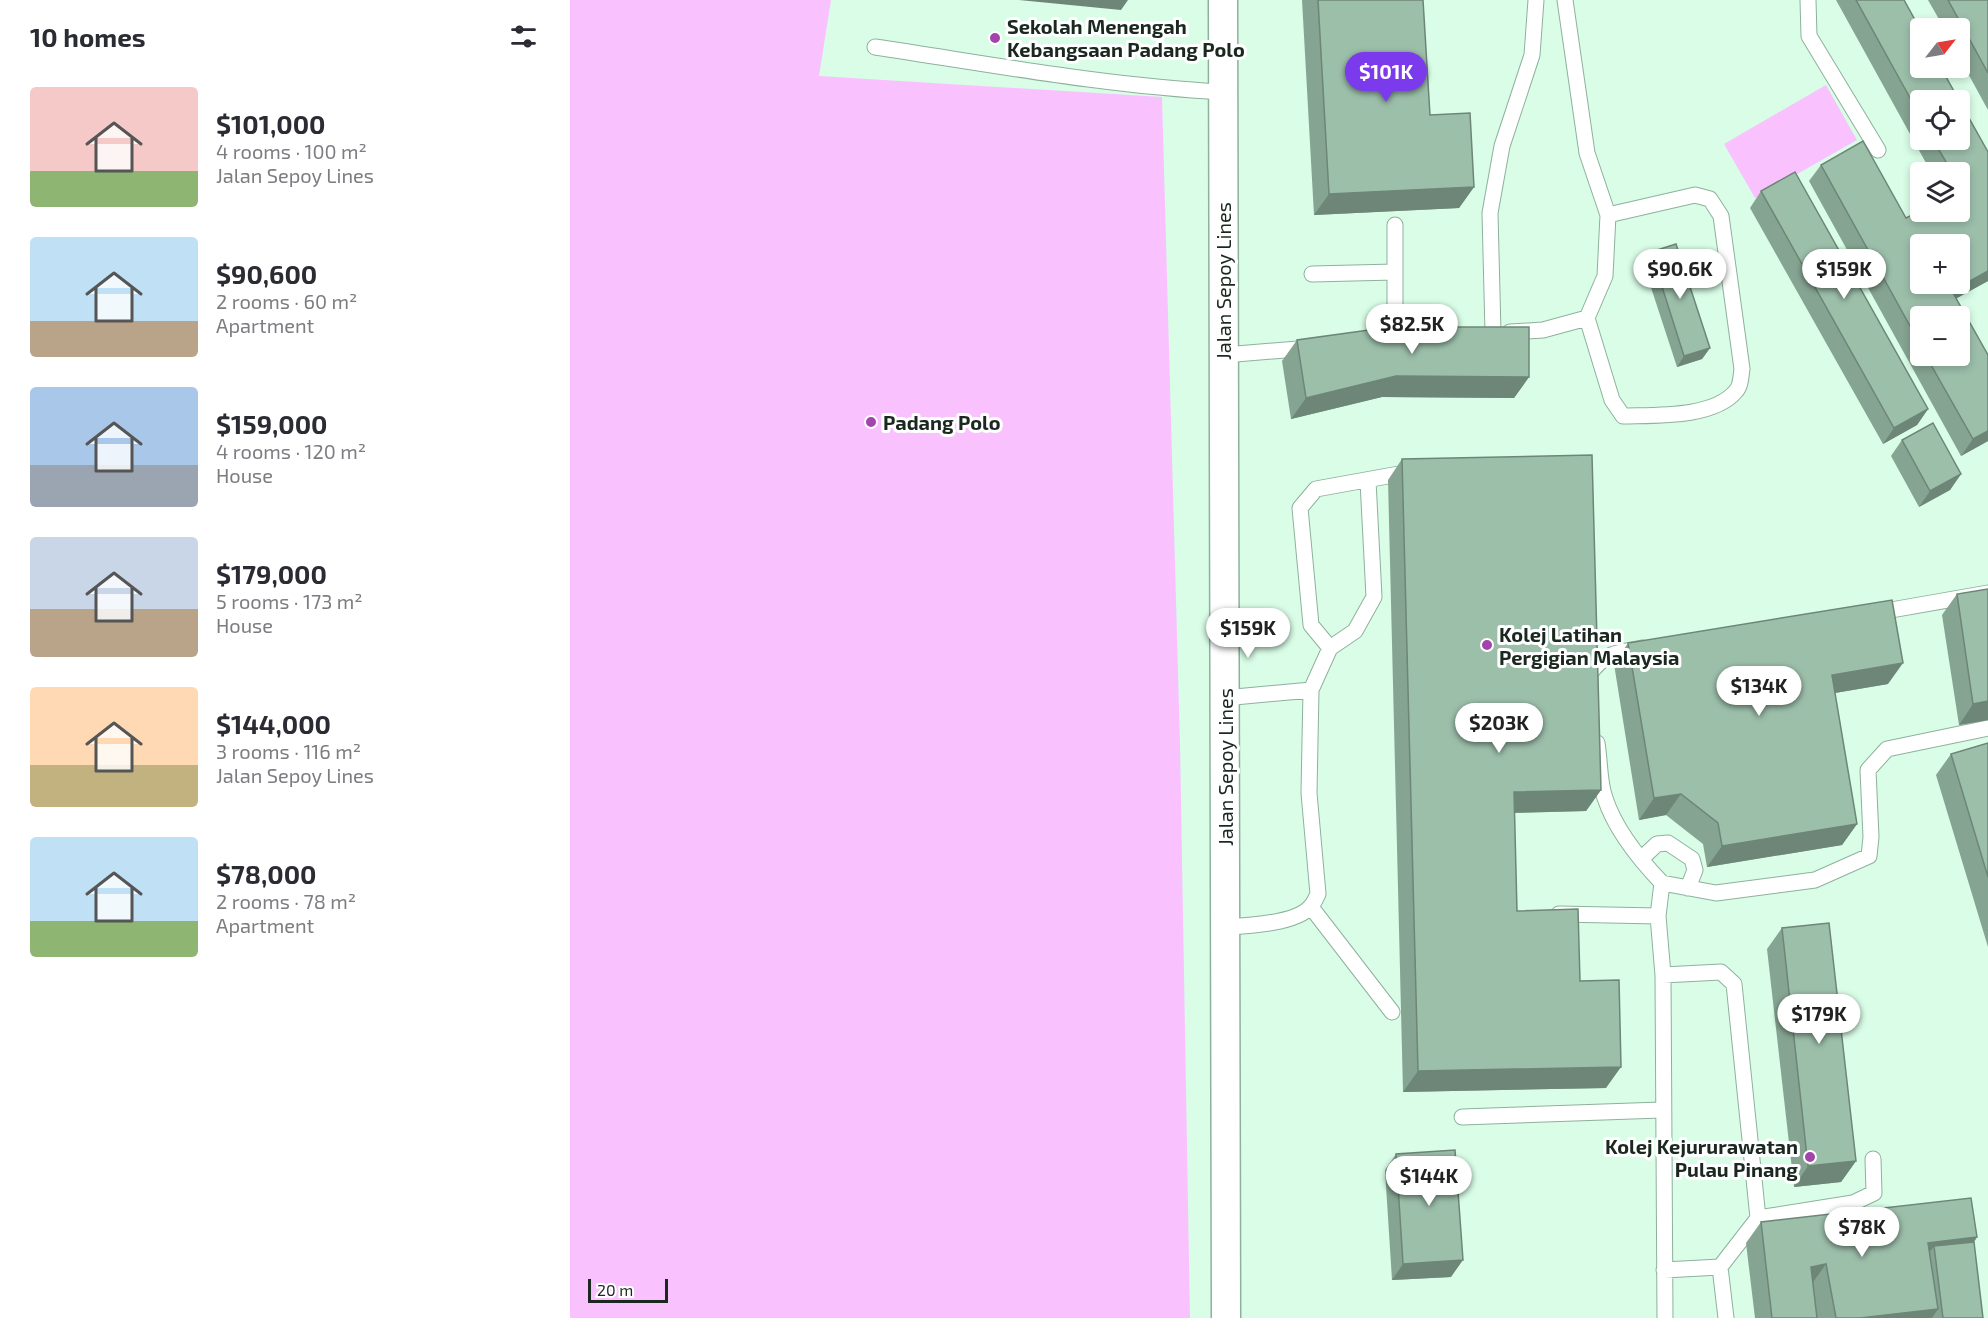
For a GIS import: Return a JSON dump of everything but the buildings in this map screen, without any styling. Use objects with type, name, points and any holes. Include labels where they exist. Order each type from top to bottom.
[{"type":"street","name":"Jalan Sepoy Lines","points":[[1223,0],[1226,1318]]},
{"type":"lane","points":[[1536,0],[1532,55],[1502,146],[1490,213],[1487,333],[1543,330],[1587,318]]},
{"type":"lane","points":[[1565,0],[1587,153],[1608,215],[1605,276],[1587,318],[1609,394],[1623,416],[1683,414],[1721,404],[1738,390],[1742,369],[1728,250],[1721,216],[1710,199],[1695,195],[1608,215]]},
{"type":"lane","points":[[1808,0],[1809,36],[1878,150]]},
{"type":"lane","points":[[874,47],[1091,80],[1223,92]]},
{"type":"lane","points":[[1375,341],[1400,339],[1395,272],[1395,225]]},
{"type":"lane","points":[[1312,274],[1395,272]]},
{"type":"lane","points":[[1224,355],[1320,347]]},
{"type":"lane","points":[[1330,648],[1311,625],[1300,508],[1316,489],[1426,469]]},
{"type":"lane","points":[[1225,927],[1260,925],[1300,914],[1311,907],[1318,894],[1310,794],[1311,690],[1330,648],[1355,631],[1374,597],[1368,481]]},
{"type":"lane","points":[[1858,616],[1988,593]]},
{"type":"lane","points":[[1592,698],[1589,675],[1600,660],[1619,651],[1654,646]]},
{"type":"lane","points":[[1224,698],[1311,690]]},
{"type":"lane","points":[[1596,731],[1604,798],[1641,859],[1662,883],[1716,893],[1815,880],[1869,856],[1871,837],[1868,770],[1887,748],[1988,728]]},
{"type":"lane","points":[[1641,859],[1657,844],[1668,843],[1692,859],[1695,870],[1688,888]]},
{"type":"lane","points":[[1662,883],[1658,916],[1663,975],[1661,1110],[1665,1318]]},
{"type":"lane","points":[[1311,907],[1392,1012]]},
{"type":"lane","points":[[1549,914],[1658,916]]},
{"type":"lane","points":[[1663,975],[1721,972],[1734,984],[1758,1218]]},
{"type":"lane","points":[[1462,1118],[1661,1110]]},
{"type":"lane","points":[[1726,1318],[1720,1267],[1758,1218],[1853,1203],[1874,1193],[1873,1159]]},
{"type":"lane","points":[[1664,1270],[1720,1267]]},
{"type":"shaded area","name":"Padang Polo","points":[[570,0],[831,0],[819,76],[1162,97],[1180,744],[1190,1318],[570,1318]]},
{"type":"shaded area","points":[[1826,85],[1857,140],[1755,198],[1724,144]]},
{"type":"place","name":"Sekolah Menengah Kebangsaan Padang Polo","points":[[995,38]]},
{"type":"place","name":"Padang Polo","points":[[871,422]]},
{"type":"place","name":"Kolej Latihan Pergigian Malaysia","points":[[1487,645]]},
{"type":"place","name":"Kolej Kejururawatan Pulau Pinang","points":[[1810,1157]]}]
